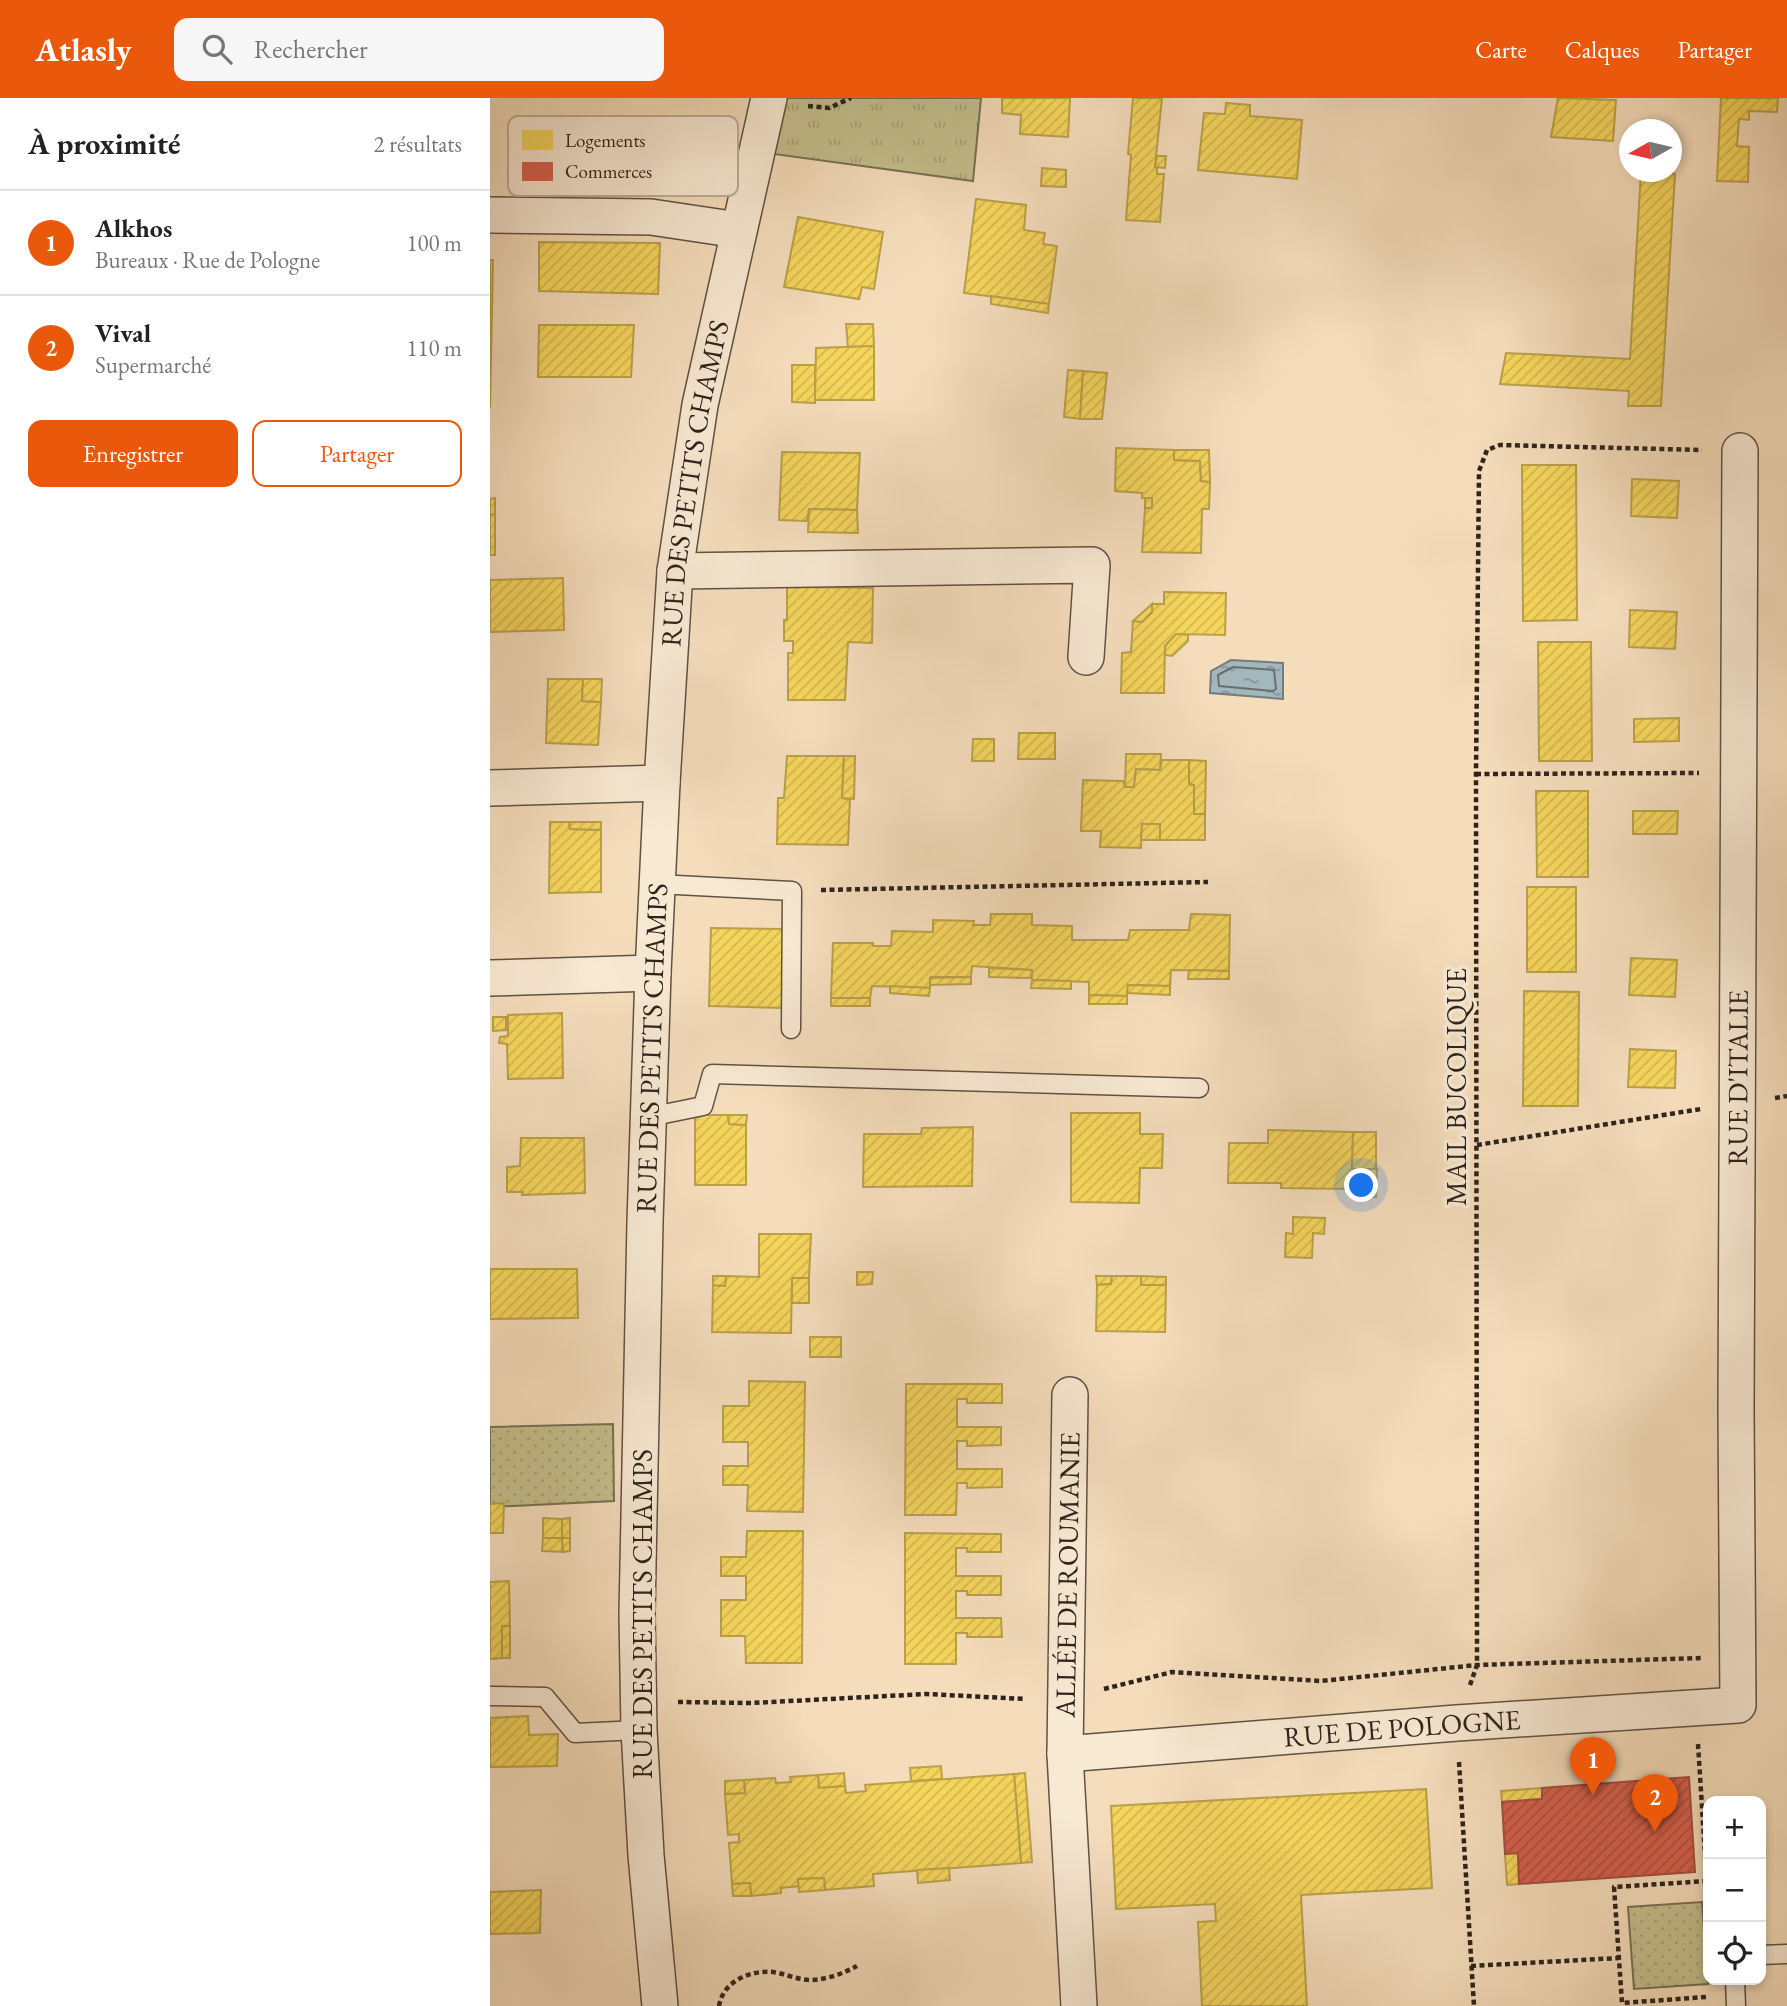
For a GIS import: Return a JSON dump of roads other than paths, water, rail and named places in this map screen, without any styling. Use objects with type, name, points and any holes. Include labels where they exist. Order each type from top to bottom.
[{"type":"street","name":"RUE DES PETITS CHAMPS","points":[[660,2006],[646,1855],[637,1614],[653,973],[662,783],[675,570],[700,405],[769,100]]},
{"type":"street","points":[[490,215],[651,217],[738,230]]},
{"type":"street","name":"RUE D'ITALIE","points":[[1738,1705],[1736,1409],[1740,450]]},
{"type":"street","points":[[675,570],[1092,565],[1086,657]]},
{"type":"street","points":[[490,788],[662,783]]},
{"type":"street","points":[[490,978],[653,973]]},
{"type":"street","name":"ALLÉE DE ROUMANIE","points":[[1070,1395],[1065,1754],[1079,2006]]},
{"type":"street","name":"RUE DE POLOGNE","points":[[1065,1754],[1457,1723],[1738,1705]]},
{"type":"lane","points":[[657,884],[792,891],[791,1029]]},
{"type":"lane","points":[[649,1117],[703,1106],[712,1074],[1199,1088]]},
{"type":"lane","points":[[490,1696],[545,1697],[575,1733],[639,1715]]},
{"type":"lane","points":[[1766,1955],[1787,1954]]},
{"type":"lane","points":[[1735,1985],[1737,2006]]},
{"type":"water","points":[[1231,660],[1283,663],[1283,699],[1210,693],[1211,671]]},
{"type":"place","name":"Alkhos","points":[[1593,1795]]},
{"type":"place","name":"Vival","points":[[1655,1832]]}]
